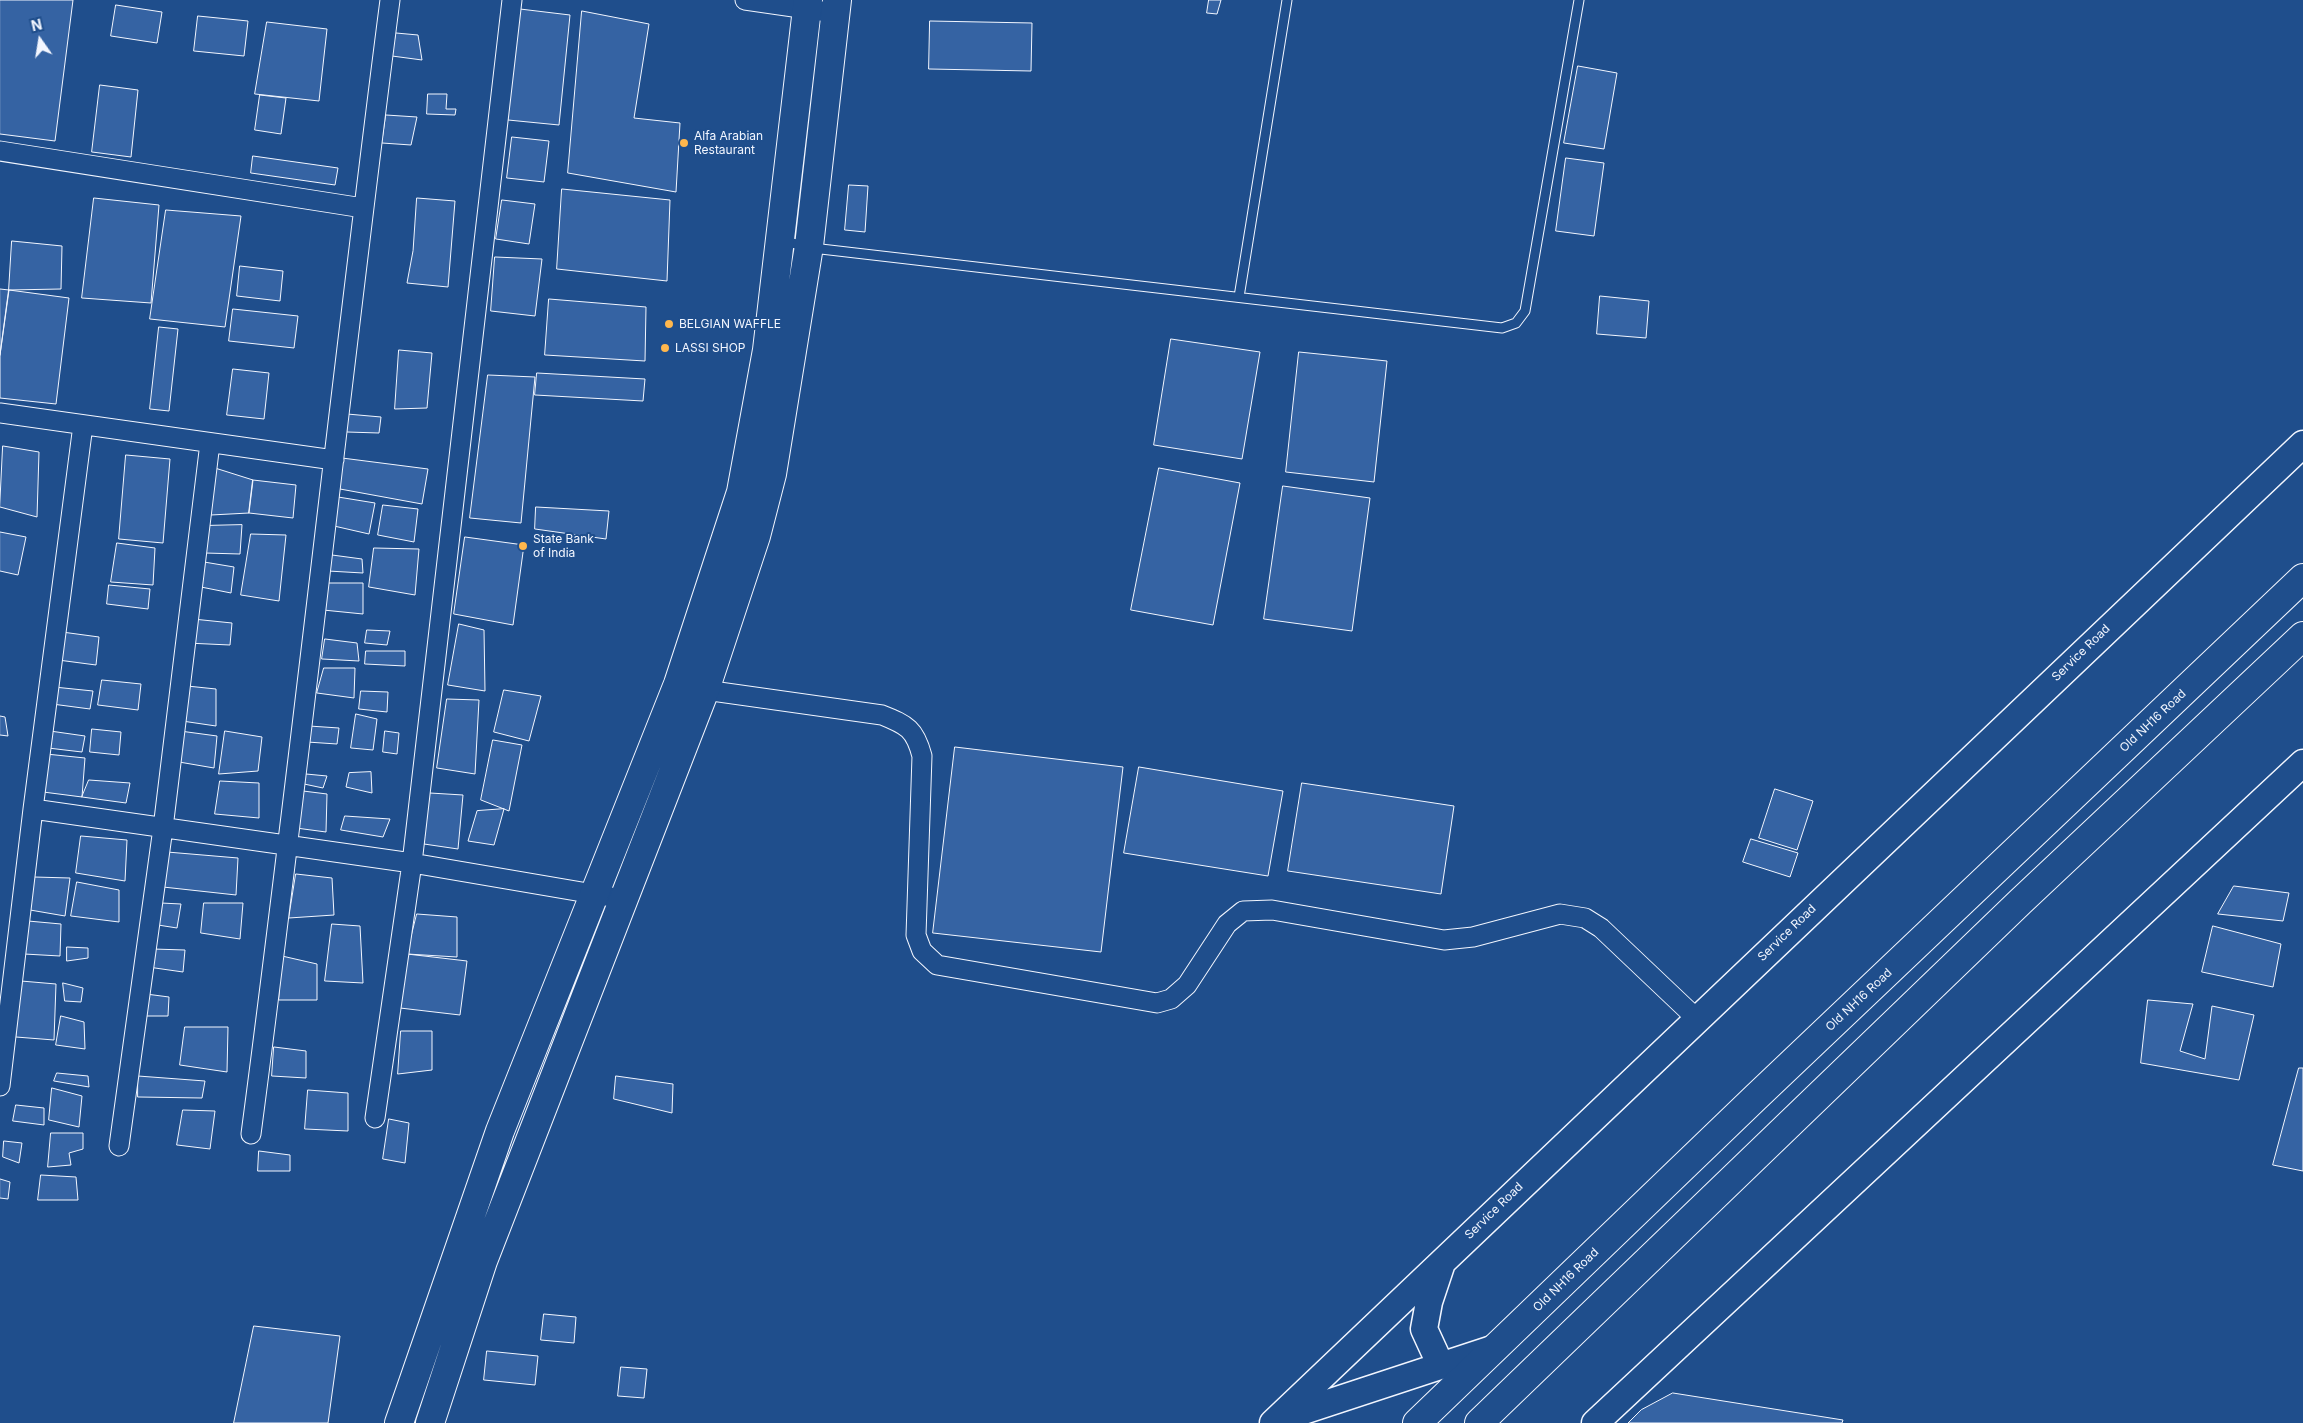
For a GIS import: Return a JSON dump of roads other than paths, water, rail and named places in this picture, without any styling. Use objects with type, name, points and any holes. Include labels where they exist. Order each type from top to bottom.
[{"type":"main road","points":[[399,1423],[500,1131],[678,684],[741,492],[767,350],[782,241],[807,5]]},
{"type":"main road","points":[[430,1423],[483,1261],[705,690],[749,561],[772,474],[809,246],[836,7]]},
{"type":"main road","name":"Old NH16 Road","points":[[1417,1423],[2303,578]]},
{"type":"main road","points":[[1479,1423],[2012,909],[2303,636]]},
{"type":"street","points":[[251,1134],[289,846],[363,208],[390,0]]},
{"type":"street","points":[[375,1118],[412,863],[512,0]]},
{"type":"street","points":[[745,0],[836,7]]},
{"type":"street","points":[[0,151],[363,208]]},
{"type":"street","points":[[0,413],[334,460]]},
{"type":"street","points":[[0,1086],[32,809],[83,425]]},
{"type":"street","points":[[119,1146],[163,828],[210,443]]},
{"type":"street","name":"Service Road","points":[[1275,1421],[1443,1259],[2303,444]]},
{"type":"street","points":[[705,690],[882,715],[905,724],[917,737],[922,756],[916,935],[922,951],[937,965],[1157,1003],[1171,1000],[1187,985],[1227,924],[1243,911],[1272,910],[1444,940],[1473,937],[1560,914],[1585,918],[1601,928],[1697,1019]]},
{"type":"street","points":[[1594,1423],[2303,763]]},
{"type":"street","points":[[32,809],[412,863],[595,896],[623,899]]},
{"type":"street","points":[[1441,1366],[1424,1329],[1429,1302],[1443,1259]]},
{"type":"street","points":[[1275,1421],[1494,1348]]},
{"type":"lane","points":[[1239,297],[1287,0]]},
{"type":"lane","points":[[782,241],[809,246],[1502,328],[1516,323],[1525,311],[1578,0]]},
{"type":"place","name":"Alfa Arabian Restaurant","points":[[684,143]]},
{"type":"place","name":"BELGIAN WAFFLE","points":[[669,324]]},
{"type":"place","name":"LASSI SHOP","points":[[665,348]]},
{"type":"place","name":"State Bank of India","points":[[523,546]]}]
